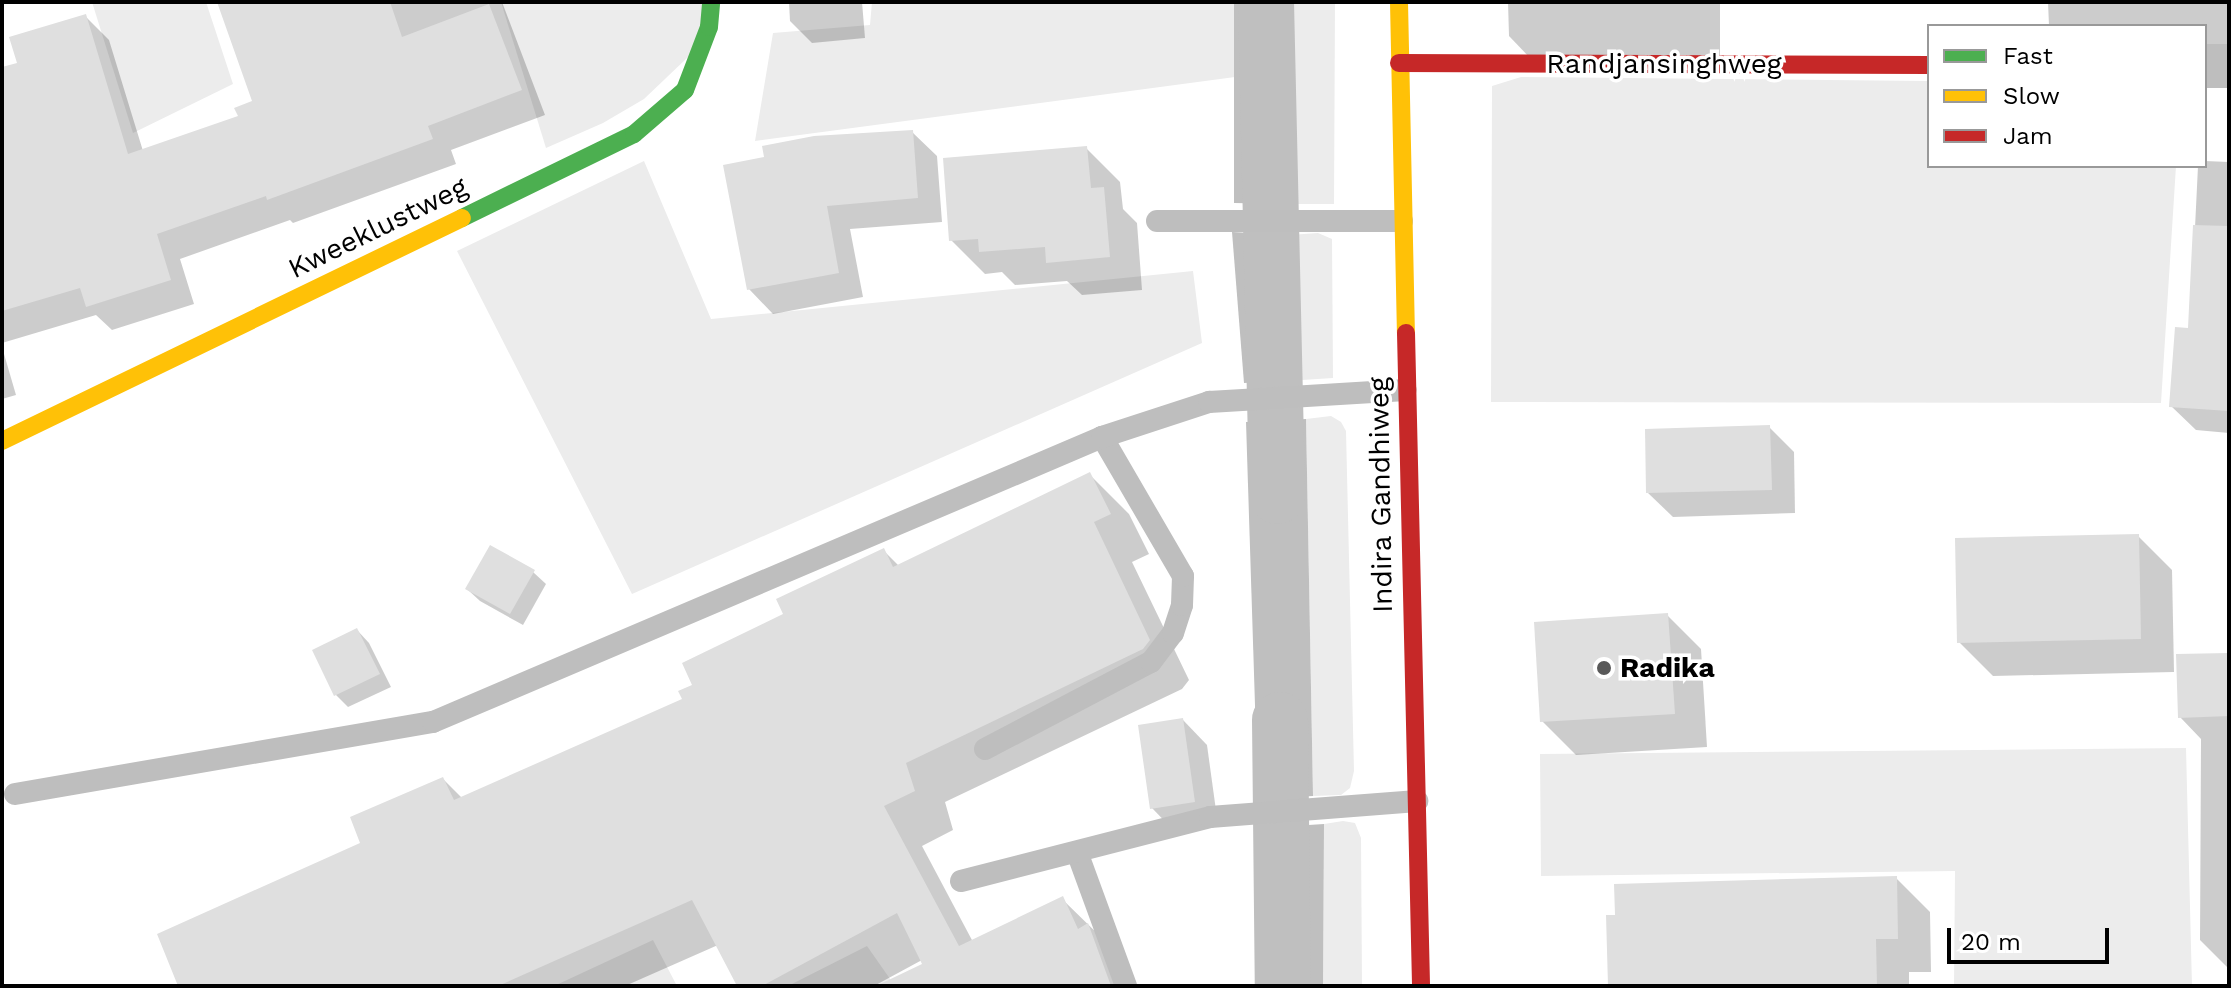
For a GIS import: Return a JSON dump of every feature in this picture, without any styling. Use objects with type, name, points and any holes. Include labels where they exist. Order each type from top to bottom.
[{"type":"street","name":"Kweeklustweg","points":[[2,441],[634,134],[685,90],[709,27],[711,2]]},
{"type":"street","name":"Indira Gandhiweg","points":[[1399,2],[1421,986]]},
{"type":"street","name":"Randjansinghweg","points":[[1399,63],[1927,65]]},
{"type":"street","points":[[2207,66],[2229,66]]},
{"type":"lane","points":[[1157,221],[1402,221]]},
{"type":"lane","points":[[15,794],[433,722],[1102,437],[1209,402],[1406,390]]},
{"type":"lane","points":[[985,749],[1151,662],[1173,633],[1182,605],[1183,576],[1102,437]]},
{"type":"lane","points":[[961,881],[1210,817],[1417,801]]},
{"type":"lane","points":[[1077,852],[1126,986]]},
{"type":"shaded area","points":[[92,2],[206,2],[233,84],[133,133]]},
{"type":"shaded area","points":[[501,2],[721,2],[708,38],[644,99],[603,123],[546,148]]},
{"type":"shaded area","points":[[872,2],[1234,2],[1235,77],[755,141],[773,33],[870,25]]},
{"type":"shaded area","points":[[1234,2],[1292,2],[1294,204],[1234,203]]},
{"type":"shaded area","points":[[1292,2],[1335,2],[1334,204],[1294,204]]},
{"type":"shaded area","points":[[1521,77],[1927,81],[1927,168],[2176,168],[2161,403],[1491,402],[1492,86]]},
{"type":"shaded area","points":[[644,161],[711,319],[1193,271],[1202,343],[632,594],[457,251]]},
{"type":"shaded area","points":[[1232,232],[1290,235],[1302,380],[1244,383]]},
{"type":"shaded area","points":[[1318,233],[1332,239],[1333,378],[1302,380],[1290,235]]},
{"type":"shaded area","points":[[1331,416],[1341,422],[1346,431],[1354,771],[1350,788],[1341,795],[1313,796],[1306,419]]},
{"type":"shaded area","points":[[1306,419],[1313,796],[1258,799],[1246,422]]},
{"type":"shaded area","points":[[2186,748],[2192,986],[1954,986],[1955,871],[1541,876],[1540,754]]},
{"type":"shaded area","points":[[1355,823],[1361,838],[1362,986],[1323,986],[1324,824]]},
{"type":"shaded area","points":[[1324,824],[1323,986],[1269,986],[1262,828]]},
{"type":"shaded area","points":[[653,940],[677,986],[554,986]]},
{"type":"shaded area","points":[[867,946],[895,986],[788,986]]},
{"type":"building","points":[[217,2],[390,2],[402,37],[489,4],[522,90],[428,126],[433,139],[267,200],[266,196],[157,234],[171,280],[86,307],[80,288],[2,311],[2,67],[17,63],[9,37],[86,14],[128,154],[238,116],[234,108],[252,101]]},
{"type":"building","points":[[913,130],[918,198],[827,206],[839,273],[747,290],[723,165],[764,157],[762,146],[814,136]]},
{"type":"building","points":[[1087,146],[1091,188],[1104,187],[1110,257],[1046,263],[1045,247],[979,252],[978,239],[949,241],[943,158]]},
{"type":"building","points":[[2193,225],[2229,226],[2229,411],[2169,407],[2175,327],[2188,328]]},
{"type":"building","points":[[1770,425],[1772,490],[1646,493],[1645,429]]},
{"type":"building","points":[[1090,472],[1111,514],[1094,522],[1150,640],[1143,649],[906,763],[915,791],[884,806],[959,946],[1063,896],[1078,929],[1088,923],[1111,986],[876,986],[922,964],[897,913],[762,986],[737,986],[692,900],[498,986],[178,986],[157,934],[360,843],[350,817],[443,777],[454,800],[682,699],[678,691],[692,685],[682,663],[783,614],[776,599],[884,548],[893,567]]},
{"type":"building","points":[[2139,534],[2141,639],[1957,643],[1955,538]]},
{"type":"building","points":[[490,545],[535,570],[510,614],[465,589]]},
{"type":"building","name":"Radika","points":[[1668,613],[1675,714],[1540,722],[1534,622]]},
{"type":"building","points":[[357,628],[380,674],[334,696],[312,650]]},
{"type":"building","points":[[2229,653],[2229,716],[2178,718],[2176,654]]},
{"type":"building","points":[[1183,718],[1195,802],[1150,809],[1138,725]]},
{"type":"building","points":[[1897,876],[1898,939],[1876,939],[1877,986],[1608,986],[1606,915],[1615,915],[1614,884]]},
{"type":"waterway","points":[[1266,2],[1277,496]]},
{"type":"waterway","points":[[1280,720],[1283,986]]},
{"type":"traffic: fast","points":[[462,218],[634,134],[685,90],[709,27],[711,2]]},
{"type":"traffic: slow","points":[[1399,2],[1406,333]]},
{"type":"traffic: slow","points":[[2,441],[462,218]]},
{"type":"traffic: jam","points":[[1399,63],[1927,65]]},
{"type":"traffic: jam","points":[[1406,333],[1421,986]]},
{"type":"place","name":"Radika","points":[[1604,668]]}]
